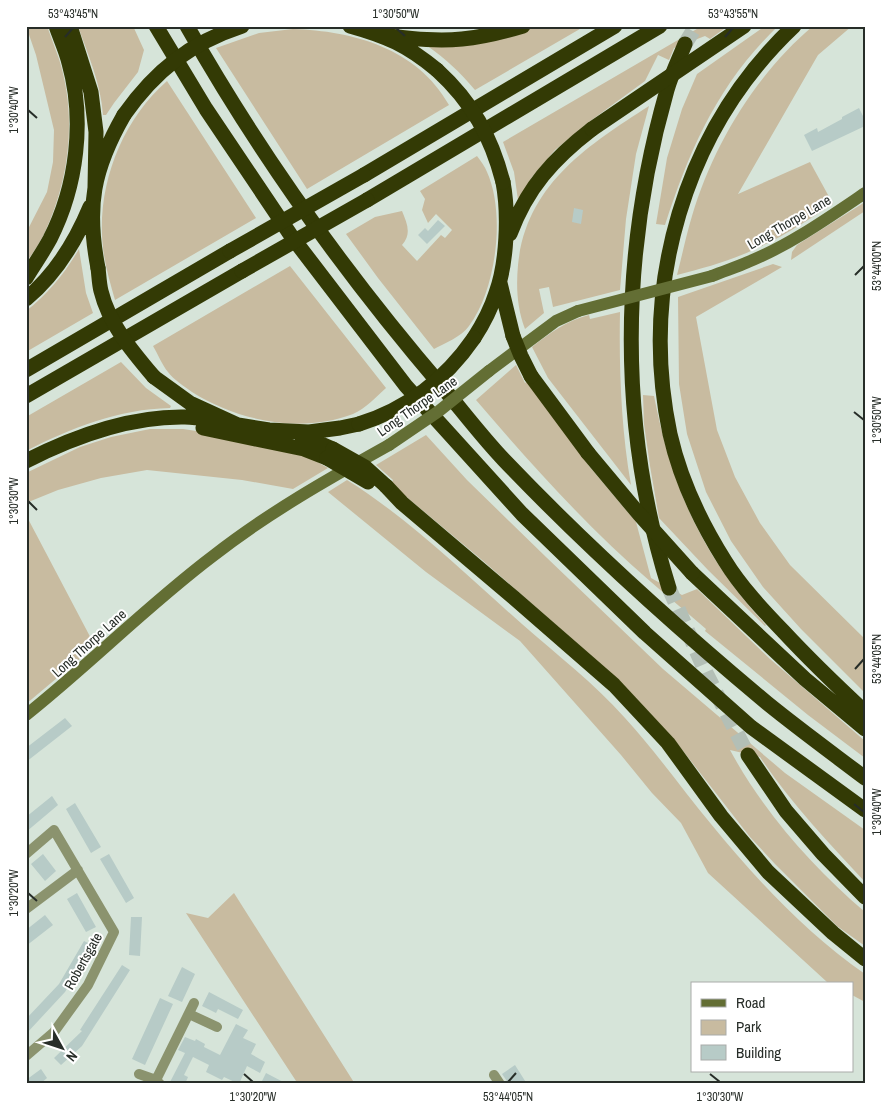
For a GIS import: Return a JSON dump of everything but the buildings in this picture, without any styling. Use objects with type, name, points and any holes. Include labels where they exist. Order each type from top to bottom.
[{"type":"highway","points":[[26,278],[50,239],[64,206],[73,174],[77,119],[75,91],[69,63],[56,26]]},
{"type":"highway","points":[[70,26],[91,92],[96,132],[93,236],[101,291],[110,316],[130,349],[154,377],[190,403],[238,425]]},
{"type":"highway","points":[[156,26],[206,109],[292,237],[406,386],[522,514],[645,634],[751,727],[865,810]]},
{"type":"highway","points":[[187,26],[240,115],[284,182],[331,248],[414,354],[502,458],[632,586],[768,704],[865,778]]},
{"type":"highway","points":[[26,299],[38,289],[61,262],[83,225],[94,194],[102,158],[111,138],[124,115],[146,86],[184,53],[218,35],[242,26]]},
{"type":"highway","points":[[350,26],[381,35],[430,40],[462,39],[500,33],[523,26]]},
{"type":"highway","points":[[26,370],[364,175],[615,26]]},
{"type":"highway","points":[[26,396],[367,200],[660,26]]},
{"type":"highway","points":[[504,248],[516,216],[537,181],[571,145],[744,26]]},
{"type":"highway","points":[[794,26],[771,49],[732,99],[713,130],[696,165],[684,197],[674,230],[661,307],[662,385],[670,435],[685,482],[705,525],[725,561],[754,601],[804,654],[865,712]]},
{"type":"highway","points":[[26,461],[50,448],[80,436],[123,424],[147,421],[186,417],[292,432],[323,431],[359,424],[387,414],[414,399],[453,366],[474,338],[491,306],[500,281],[507,220],[503,182],[484,128],[457,90],[437,70],[410,50],[381,35]]},
{"type":"highway","points":[[669,588],[660,560],[641,476],[634,418],[630,352],[635,254],[644,190],[667,88],[684,44]]},
{"type":"highway","points":[[500,281],[513,336],[520,356],[531,376],[588,453],[692,573],[805,679],[865,729]]},
{"type":"highway","points":[[147,421],[183,424],[330,454],[364,467],[384,489],[514,597],[614,685],[668,743],[721,816],[768,872],[832,933],[865,959]]},
{"type":"highway","points":[[292,432],[313,439],[330,454]]},
{"type":"highway","points":[[748,755],[786,811],[823,854],[865,897]]},
{"type":"main road","name":"Long Thorpe Lane","points":[[26,715],[62,687],[166,594],[259,521],[389,445],[439,411],[556,321],[578,311],[712,276],[749,262],[776,249],[865,193]]},
{"type":"street","name":"Robertsgate","points":[[26,854],[54,830],[114,932],[88,985],[54,1032],[26,1056]]},
{"type":"street","points":[[26,909],[78,870]]},
{"type":"street","points":[[139,1074],[158,1082],[194,1003]]},
{"type":"street","points":[[189,1014],[217,1028]]},
{"type":"green space","points":[[26,26],[47,26],[65,81],[69,125],[65,169],[60,191],[44,234],[26,263],[26,233],[47,192],[53,162],[54,130],[36,55]]},
{"type":"green space","points":[[78,26],[133,26],[144,50],[138,72],[106,115],[103,115],[97,81]]},
{"type":"green space","points":[[537,26],[585,26],[475,90],[464,77],[426,45],[521,32]]},
{"type":"green space","points":[[702,26],[728,26],[710,39],[705,36],[674,48],[669,60],[658,55],[645,81],[589,122],[555,150],[532,177],[518,200],[514,172],[503,142]]},
{"type":"green space","points":[[765,26],[778,26],[757,48],[722,94],[696,143],[665,225],[656,224],[667,158],[682,109],[697,74]]},
{"type":"green space","points":[[813,26],[852,26],[818,55],[738,194],[810,162],[833,204],[785,234],[755,249],[726,261],[677,275],[701,189],[724,137],[755,88],[792,45]]},
{"type":"green space","points":[[293,29],[338,34],[382,46],[420,69],[436,85],[449,105],[307,189],[216,48],[259,33]]},
{"type":"green space","points":[[167,81],[256,218],[115,300],[103,248],[102,225],[108,179],[115,157],[137,115]]},
{"type":"green space","points":[[649,106],[636,154],[626,219],[620,290],[553,307],[549,287],[539,289],[544,313],[525,329],[519,305],[517,273],[523,237],[533,212],[563,170],[604,136]]},
{"type":"green space","points":[[477,156],[487,172],[493,189],[496,209],[497,230],[492,273],[478,311],[466,330],[434,349],[346,234],[375,217],[402,211],[408,233],[402,245],[417,261],[441,235],[445,238],[452,230],[436,214],[428,223],[422,210],[425,199],[420,191]]},
{"type":"green space","points":[[865,202],[865,211],[791,260],[792,252],[797,245]]},
{"type":"green space","points":[[79,249],[86,293],[93,313],[26,352],[26,311],[56,283]]},
{"type":"green space","points":[[773,264],[782,267],[696,317],[717,430],[735,477],[760,523],[790,565],[865,639],[865,693],[801,629],[763,587],[731,541],[706,492],[687,434],[679,384],[678,297]]},
{"type":"green space","points":[[290,266],[386,388],[375,398],[357,412],[333,420],[312,423],[270,421],[249,417],[210,402],[192,392],[170,375],[153,346]]},
{"type":"green space","points":[[620,312],[621,399],[631,485],[548,378],[532,347],[552,332],[573,321],[589,315],[590,319]]},
{"type":"green space","points":[[121,362],[146,388],[171,406],[170,408],[132,412],[96,421],[26,451],[26,417]]},
{"type":"green space","points":[[516,365],[525,383],[528,381],[589,466],[636,522],[651,578],[682,595],[697,589],[770,659],[865,741],[865,758],[808,715],[705,631],[706,629],[604,539],[517,447],[476,400]]},
{"type":"green space","points":[[643,395],[654,396],[661,429],[680,491],[707,546],[724,573],[765,626],[659,518],[644,424]]},
{"type":"green space","points":[[150,429],[183,429],[216,434],[303,454],[328,468],[293,489],[242,480],[147,470],[101,478],[58,490],[26,503],[26,473],[80,447],[111,437]]},
{"type":"green space","points":[[426,435],[467,480],[663,669],[785,773],[865,830],[865,882],[823,837],[760,757],[730,750],[758,795],[790,837],[845,895],[865,912],[865,946],[837,926],[750,837],[673,738],[618,679],[482,560],[391,484],[393,480],[376,465]]},
{"type":"green space","points":[[347,480],[371,496],[437,548],[588,681],[636,731],[728,845],[764,885],[822,941],[865,974],[865,1002],[854,996],[854,982],[827,982],[708,873],[681,823],[652,793],[621,755],[520,641],[426,572],[328,492]]},
{"type":"green space","points":[[26,515],[95,646],[26,704]]},
{"type":"green space","points":[[234,893],[355,1084],[298,1084],[186,913],[208,918]]},
{"type":"tunnel","points":[[685,44],[696,26]]},
{"type":"tunnel","points":[[669,588],[706,673],[748,755]]}]
